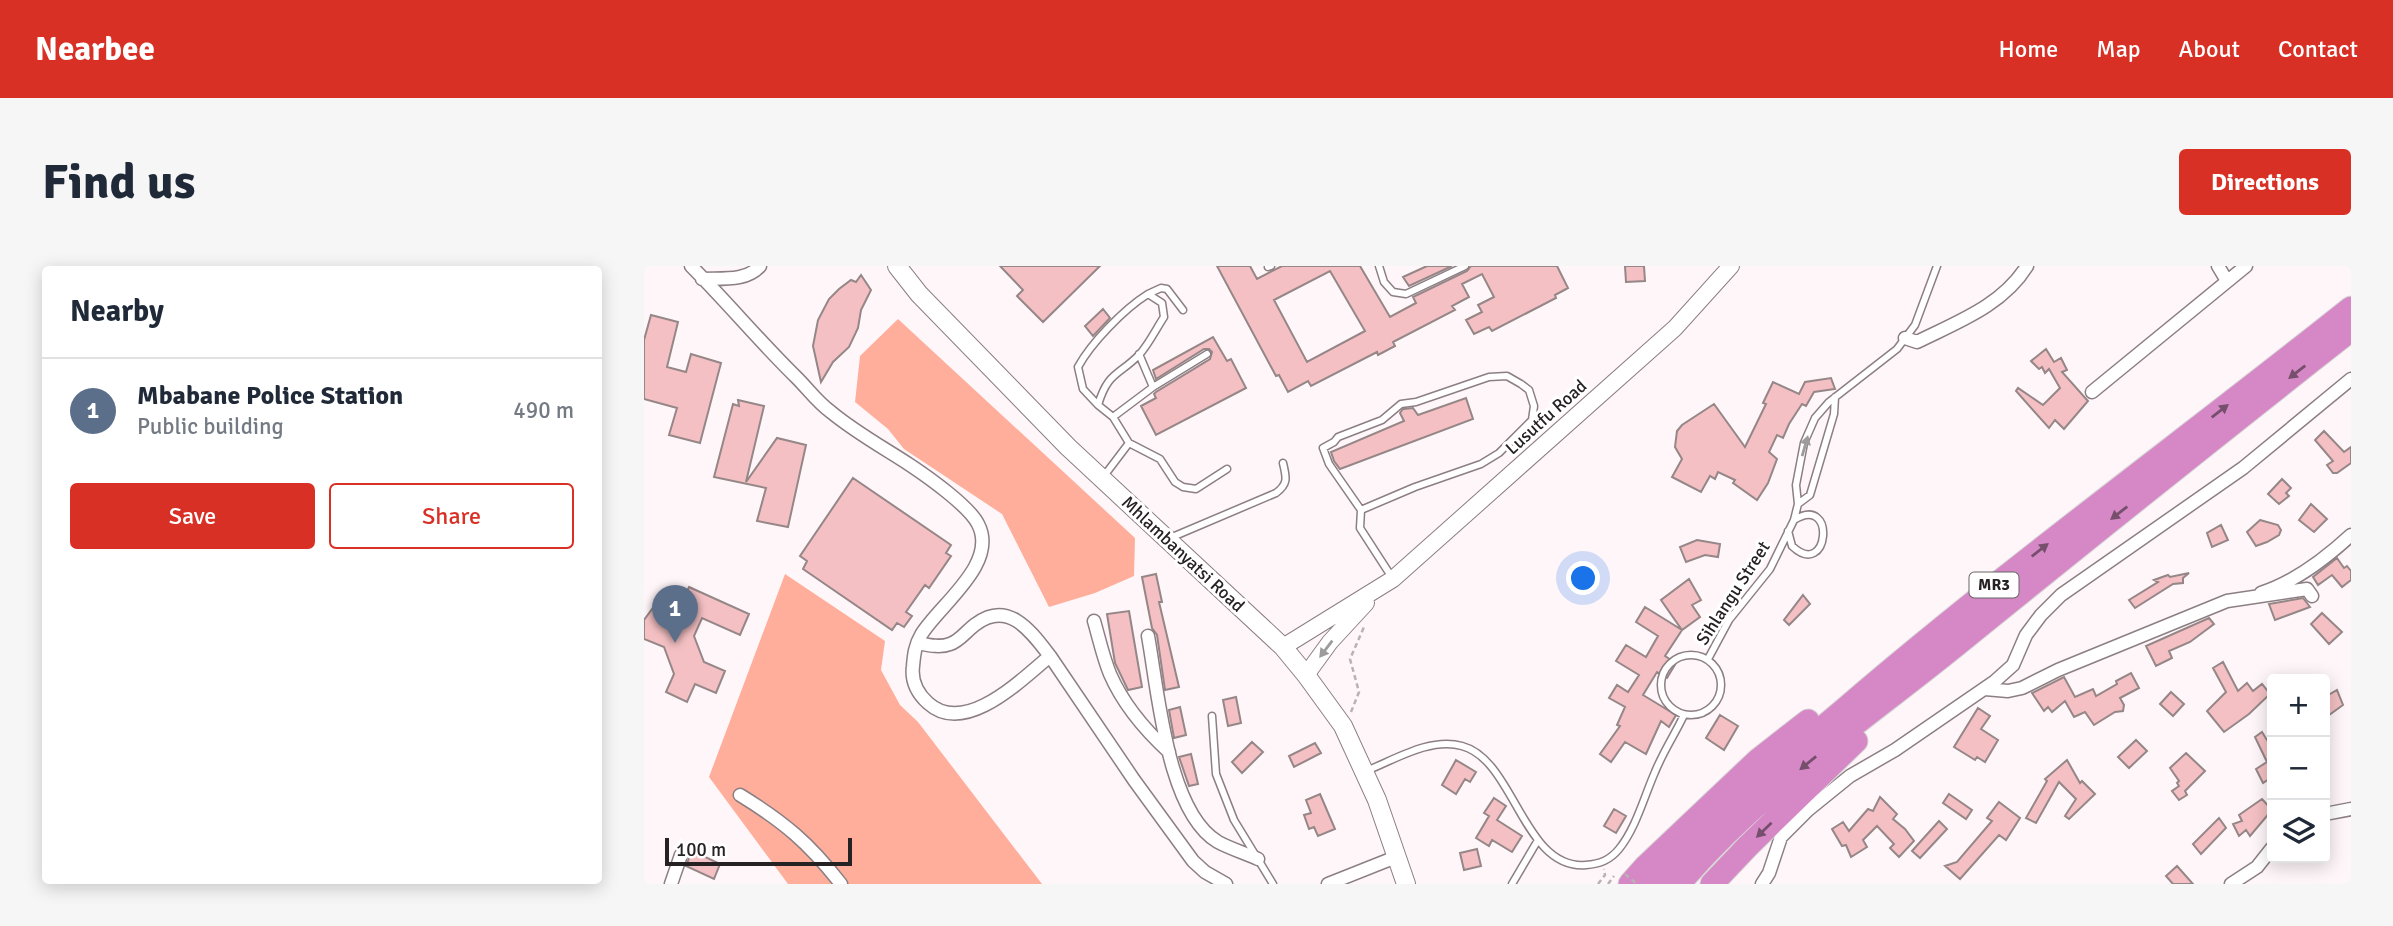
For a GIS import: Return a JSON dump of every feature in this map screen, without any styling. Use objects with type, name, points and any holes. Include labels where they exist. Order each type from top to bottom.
[{"type":"highway","name":"MR3","points":[[1657,884],[1673,863],[1734,802],[1929,636],[2351,307]]},
{"type":"highway","name":"MR3","points":[[1679,884],[1755,806],[2038,577],[2351,330]]},
{"type":"highway","points":[[1628,879],[1646,866],[1758,760],[1819,712],[1929,636]]},
{"type":"highway","points":[[1712,884],[1954,647]]},
{"type":"main road","name":"Mhlambanyatsi Road","points":[[897,266],[919,294],[1049,428],[1283,647],[1307,675],[1344,729],[1377,800],[1406,884]]},
{"type":"street","points":[[691,266],[830,411],[938,484],[978,522],[984,549],[976,566],[920,636],[914,652],[914,687],[926,702],[935,709],[948,713],[965,714],[980,709],[1050,656]]},
{"type":"street","points":[[702,279],[743,277],[760,266]]},
{"type":"street","name":"Lusutfu Road","points":[[1307,675],[1330,642],[1387,583],[1675,328],[1731,266]]},
{"type":"street","points":[[1905,338],[1917,342],[1989,305],[2013,287],[2028,266]]},
{"type":"street","points":[[2218,266],[2227,281]]},
{"type":"street","points":[[2092,392],[2246,266]]},
{"type":"street","points":[[1762,884],[1769,873],[1781,837],[1808,810],[1850,776],[1895,750],[1985,689],[2013,665],[2026,635],[2040,615],[2061,595],[2244,468],[2351,379]]},
{"type":"street","points":[[2247,598],[2267,592],[2303,573],[2328,556],[2351,535]]},
{"type":"street","name":"Lusutfu Road","points":[[1283,647],[1387,583]]},
{"type":"street","points":[[1985,689],[2008,691],[2022,688],[2058,670],[2227,601],[2268,597],[2307,589],[2312,596]]},
{"type":"street","points":[[918,643],[940,647],[951,644],[978,622],[994,616],[1006,616],[1024,624],[1050,656],[1193,861],[1205,872],[1226,884]]},
{"type":"street","points":[[1094,621],[1110,673],[1129,708],[1169,752]]},
{"type":"street","points":[[1148,636],[1171,768],[1186,806],[1217,841],[1258,859]]},
{"type":"street","points":[[740,795],[800,837],[841,884]]},
{"type":"street","points":[[2330,813],[2351,809]]},
{"type":"street","points":[[2231,884],[2257,867],[2267,854]]},
{"type":"street","points":[[671,884],[681,855]]},
{"type":"street","points":[[1328,884],[1396,857]]},
{"type":"lane","points":[[1379,266],[1384,282],[1393,292],[1406,294],[1465,266]]},
{"type":"lane","name":"Sihlangu Street","points":[[1707,659],[1729,620],[1770,569],[1794,520],[1798,504],[1796,485],[1804,443],[1815,418],[1835,397],[1897,349],[1915,325],[1937,266]]},
{"type":"lane","points":[[1183,310],[1167,289],[1161,288],[1130,307],[1086,352],[1078,368],[1083,389],[1113,417],[1129,443],[1160,459],[1175,482],[1183,487],[1196,489],[1227,469]]},
{"type":"lane","points":[[1098,405],[1103,388],[1110,377],[1139,354],[1164,317],[1162,303],[1148,294]]},
{"type":"lane","points":[[1139,354],[1153,387]]},
{"type":"lane","points":[[1113,417],[1153,387],[1208,354]]},
{"type":"lane","points":[[1361,510],[1415,487],[1481,464],[1499,453],[1532,420],[1534,405],[1529,390],[1507,376],[1489,377],[1416,402],[1401,404],[1382,420],[1338,437],[1322,448],[1329,464],[1361,510],[1360,527],[1387,583]]},
{"type":"lane","name":"Sihlangu Street","points":[[1798,504],[1810,495],[1834,414],[1835,397]]},
{"type":"lane","points":[[1103,478],[1129,443]]},
{"type":"lane","points":[[1168,539],[1276,493],[1285,486],[1287,479],[1283,463]]},
{"type":"lane","points":[[1788,529],[1789,540],[1796,550],[1807,553],[1822,544],[1825,533],[1821,522],[1811,516],[1794,520]]},
{"type":"lane","points":[[1689,654],[1707,659],[1719,672],[1719,697],[1708,710],[1692,716],[1675,711],[1663,697],[1661,678],[1665,669],[1680,656],[1689,654]]},
{"type":"lane","points":[[1364,772],[1426,747],[1447,743],[1464,746],[1480,754],[1538,840],[1556,858],[1566,864],[1595,865],[1607,860],[1619,849],[1684,715]]},
{"type":"lane","points":[[1212,716],[1216,774],[1234,820],[1273,884]]},
{"type":"lane","points":[[1512,884],[1538,840]]},
{"type":"path","points":[[1344,729],[1359,692],[1350,659],[1366,622]]},
{"type":"path","points":[[1598,884],[1605,875]]},
{"type":"path","points":[[1628,879],[1637,884]]},
{"type":"shaded area","points":[[898,319],[1135,538],[1134,576],[1095,593],[1049,607],[1002,514],[904,449],[888,429],[855,402],[860,356]]},
{"type":"shaded area","points":[[785,574],[885,641],[881,670],[900,705],[918,722],[1042,884],[788,884],[709,777]]},
{"type":"building","points":[[1000,266],[1100,266],[1043,322],[1017,296],[1023,290]]},
{"type":"building","points":[[1217,266],[1250,266],[1257,279],[1282,266],[1360,266],[1390,317],[1416,303],[1413,297],[1467,271],[1471,266],[1557,266],[1568,288],[1555,295],[1556,298],[1492,331],[1489,327],[1474,334],[1466,320],[1482,312],[1478,305],[1494,297],[1482,274],[1462,284],[1469,297],[1452,306],[1455,310],[1393,342],[1395,346],[1378,355],[1377,352],[1311,386],[1308,381],[1288,392],[1279,375],[1276,376]],"holes":[[[1330,271],[1365,331],[1307,362],[1274,300]]]},
{"type":"building","points":[[1427,266],[1452,266],[1409,286],[1403,277]]},
{"type":"building","points":[[1625,266],[1644,266],[1645,281],[1626,282]]},
{"type":"building","points":[[861,275],[871,290],[861,310],[858,328],[849,347],[833,362],[821,382],[813,346],[818,320],[829,299],[851,280],[856,282]]},
{"type":"building","points":[[1103,309],[1110,318],[1093,336],[1085,326]]},
{"type":"building","points":[[651,315],[678,322],[667,367],[686,372],[691,354],[721,363],[700,443],[669,435],[677,408],[644,399],[644,340]]},
{"type":"building","points":[[1213,337],[1227,361],[1231,359],[1246,388],[1156,435],[1141,406],[1156,398],[1156,392],[1210,359],[1212,352],[1204,349],[1156,379],[1153,370]]},
{"type":"building","points":[[2046,349],[2054,362],[2061,358],[2067,370],[2062,372],[2088,401],[2064,429],[2055,420],[2049,428],[2016,391],[2018,388],[2043,405],[2060,388],[2049,369],[2045,373],[2042,367],[2039,369],[2031,361]]},
{"type":"building","points":[[1831,378],[1835,389],[1814,392],[1806,406],[1802,404],[1783,438],[1777,435],[1769,452],[1777,459],[1768,483],[1757,500],[1733,483],[1735,480],[1718,472],[1715,479],[1710,476],[1701,492],[1672,477],[1682,459],[1675,447],[1677,431],[1714,404],[1745,447],[1766,404],[1763,403],[1773,382],[1799,394],[1805,382]]},
{"type":"building","points":[[1466,398],[1473,419],[1340,469],[1334,461],[1331,452],[1404,421],[1400,413],[1403,409],[1413,408],[1418,415]]},
{"type":"building","points":[[738,400],[764,406],[746,482],[777,438],[806,445],[788,527],[757,521],[766,488],[714,477],[733,404],[739,406]]},
{"type":"building","points":[[2324,431],[2344,452],[2351,447],[2351,463],[2337,473],[2333,473],[2327,465],[2333,461],[2315,440]]},
{"type":"building","points":[[853,478],[951,545],[946,553],[951,556],[929,588],[925,585],[906,612],[912,616],[904,627],[897,623],[892,630],[803,569],[807,561],[800,556]]},
{"type":"building","points":[[2282,479],[2291,488],[2286,493],[2289,496],[2279,504],[2268,494]]},
{"type":"building","points":[[2311,504],[2327,519],[2314,532],[2299,520]]},
{"type":"building","points":[[2260,520],[2278,525],[2281,530],[2279,535],[2256,546],[2247,532]]},
{"type":"building","points":[[2221,525],[2228,540],[2212,547],[2207,533]]},
{"type":"building","points":[[1697,540],[1720,544],[1718,557],[1705,555],[1686,562],[1680,547]]},
{"type":"building","points":[[2337,558],[2344,568],[2347,566],[2351,571],[2351,580],[2342,587],[2332,575],[2318,585],[2313,577]]},
{"type":"building","points":[[2189,573],[2183,578],[2183,583],[2173,584],[2135,608],[2129,600],[2158,582],[2154,580],[2168,575],[2170,577]]},
{"type":"building","points":[[1156,574],[1162,602],[1159,602],[1179,687],[1165,690],[1157,635],[1152,628],[1142,577]]},
{"type":"building","points":[[1689,579],[1701,600],[1692,605],[1700,617],[1682,630],[1661,600]]},
{"type":"building","points":[[689,587],[749,614],[740,635],[702,618],[694,636],[704,662],[725,671],[716,693],[695,684],[687,702],[666,692],[674,674],[664,647],[644,639],[644,620],[655,605],[662,602],[682,602]]},
{"type":"building","points":[[1803,595],[1810,604],[1789,625],[1784,620]]},
{"type":"building","points":[[2303,598],[2310,607],[2275,620],[2269,604]]},
{"type":"building","points":[[1645,607],[1682,630],[1665,656],[1676,663],[1667,678],[1657,672],[1643,695],[1676,715],[1669,727],[1661,721],[1646,754],[1625,742],[1611,762],[1600,754],[1620,726],[1617,725],[1625,707],[1609,698],[1617,685],[1628,692],[1639,675],[1616,661],[1626,645],[1646,657],[1658,636],[1636,622]]},
{"type":"building","points":[[1129,611],[1142,687],[1128,690],[1115,663],[1107,614]]},
{"type":"building","points":[[2322,613],[2342,632],[2329,644],[2311,624]]},
{"type":"building","points":[[2209,618],[2214,624],[2190,642],[2169,651],[2172,658],[2156,666],[2146,646]]},
{"type":"building","points":[[2223,662],[2238,691],[2247,683],[2253,691],[2262,684],[2267,690],[2267,697],[2224,732],[2207,711],[2226,692],[2213,668]]},
{"type":"building","points":[[2131,673],[2139,688],[2120,698],[2124,705],[2123,711],[2115,712],[2094,725],[2085,712],[2074,717],[2065,701],[2052,712],[2048,707],[2044,711],[2032,693],[2064,677],[2075,697],[2093,689],[2096,696]]},
{"type":"building","points":[[2337,690],[2343,705],[2330,714],[2330,694]]},
{"type":"building","points":[[2171,692],[2184,704],[2173,716],[2160,704]]},
{"type":"building","points":[[1236,697],[1241,723],[1228,726],[1223,700]]},
{"type":"building","points":[[1180,707],[1186,735],[1174,738],[1169,710]]},
{"type":"building","points":[[1978,708],[1990,716],[1981,729],[1998,740],[1985,762],[1977,757],[1975,760],[1954,747]]},
{"type":"building","points":[[1720,715],[1738,726],[1724,750],[1706,738]]},
{"type":"building","points":[[2262,732],[2267,740],[2267,762],[2255,737]]},
{"type":"building","points":[[2136,740],[2147,751],[2129,768],[2118,757]]},
{"type":"building","points":[[1252,742],[1263,752],[1242,773],[1232,762]]},
{"type":"building","points":[[1315,743],[1321,753],[1294,767],[1289,756]]},
{"type":"building","points":[[2186,753],[2205,771],[2185,791],[2187,795],[2179,800],[2172,791],[2179,786],[2179,781],[2170,768]]},
{"type":"building","points":[[1191,754],[1198,784],[1189,786],[1179,757]]},
{"type":"building","points":[[1456,760],[1476,772],[1470,782],[1465,779],[1456,794],[1442,785]]},
{"type":"building","points":[[2067,760],[2080,783],[2082,781],[2095,794],[2069,819],[2065,816],[2076,799],[2059,782],[2036,823],[2026,818],[2047,781],[2045,779]]},
{"type":"building","points":[[2267,762],[2267,780],[2263,783],[2256,769]]},
{"type":"building","points":[[1320,794],[1335,829],[1318,836],[1314,827],[1309,829],[1304,815],[1311,813],[1306,800]]},
{"type":"building","points":[[1949,794],[1972,810],[1966,819],[1943,803]]},
{"type":"building","points":[[1880,797],[1897,814],[1893,819],[1914,841],[1899,857],[1890,848],[1894,844],[1877,826],[1863,840],[1867,847],[1851,857],[1846,845],[1842,846],[1832,829],[1843,822],[1849,831],[1868,809],[1873,811]]},
{"type":"building","points":[[1494,798],[1506,806],[1497,820],[1522,836],[1512,852],[1492,840],[1489,846],[1476,838],[1489,816],[1484,813]]},
{"type":"building","points":[[2262,799],[2267,804],[2267,816],[2250,836],[2246,830],[2239,836],[2233,824],[2242,821],[2239,815]]},
{"type":"building","points":[[1999,802],[2020,818],[2006,840],[1999,835],[1960,879],[1945,866],[1957,862],[1992,821],[1987,818]]},
{"type":"building","points":[[1614,809],[1626,816],[1616,833],[1604,826]]},
{"type":"building","points":[[2219,818],[2226,828],[2201,854],[2193,844]]},
{"type":"building","points":[[1939,821],[1947,829],[1920,858],[1912,851]]},
{"type":"building","points":[[693,848],[720,864],[714,879],[686,866]]},
{"type":"building","points":[[1477,849],[1481,866],[1464,870],[1460,853]]},
{"type":"building","points":[[2177,866],[2193,884],[2173,884],[2166,876]]},
{"type":"place","name":"Mbabane Police Station","points":[[675,643]]}]
